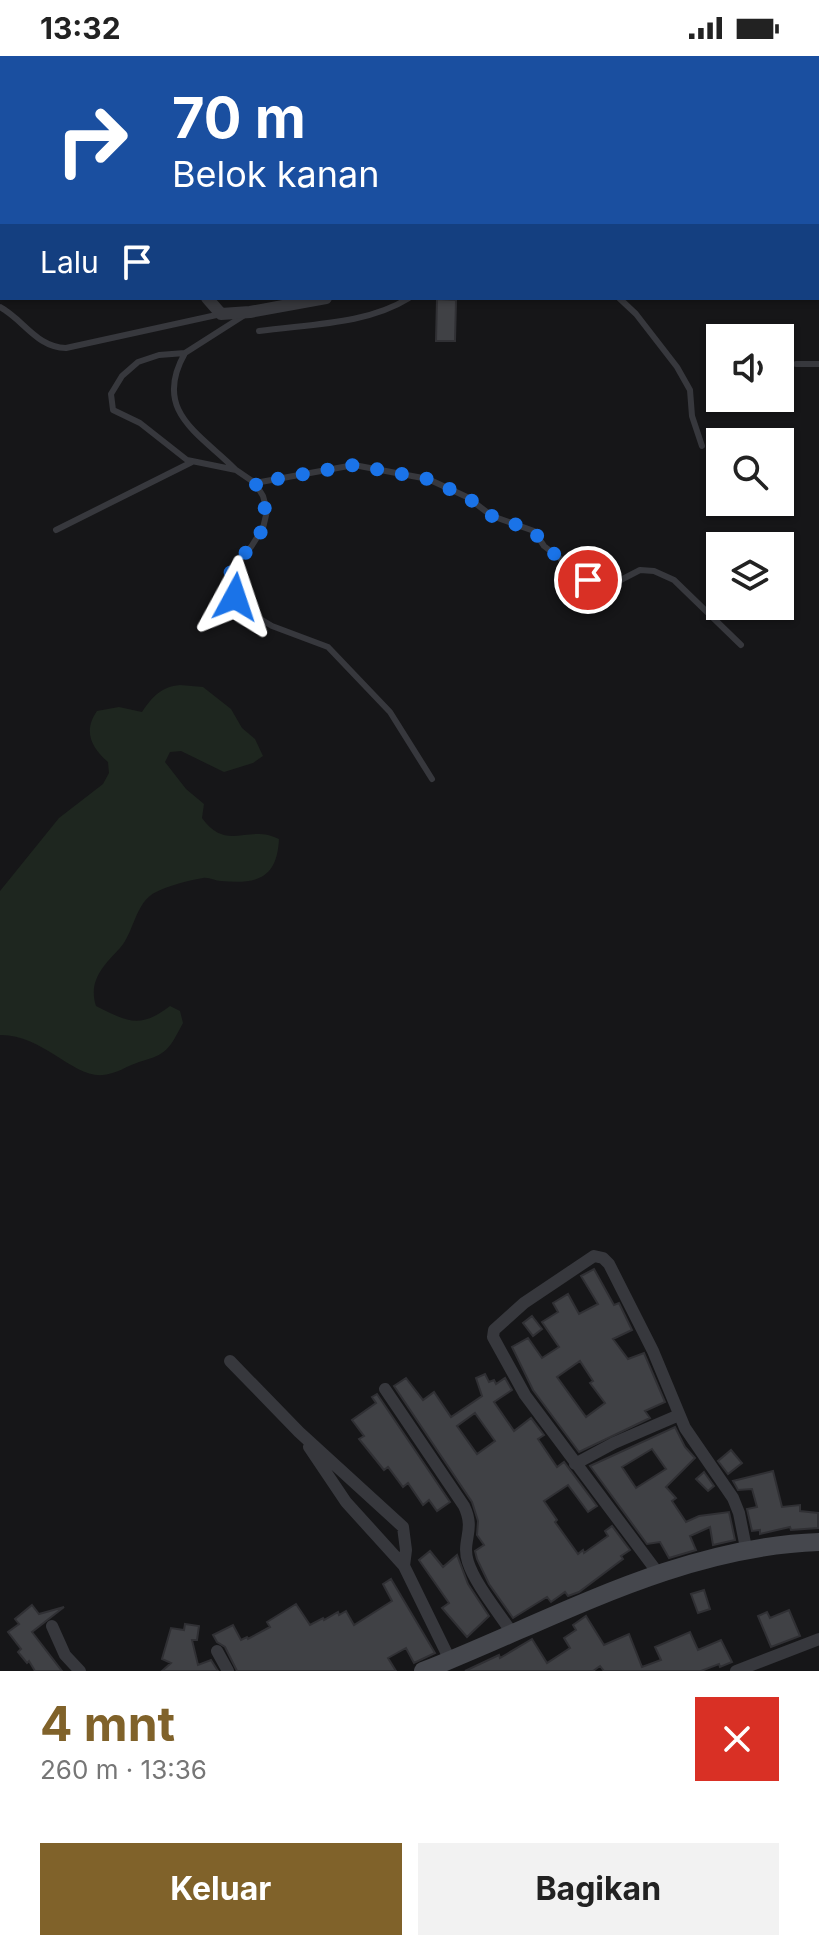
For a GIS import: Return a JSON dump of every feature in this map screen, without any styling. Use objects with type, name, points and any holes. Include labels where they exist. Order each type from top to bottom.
[{"type":"main road","points":[[425,1671],[658,1573],[746,1548],[819,1542]]},
{"type":"street","points":[[209,300],[221,314],[315,300]]},
{"type":"street","points":[[658,1573],[525,1395],[493,1337],[494,1330],[524,1303],[594,1256],[603,1258],[609,1264],[653,1351],[679,1415],[733,1498],[746,1548]]},
{"type":"street","points":[[230,1361],[299,1432],[403,1527],[406,1550],[404,1566]]},
{"type":"street","points":[[385,1389],[464,1506],[471,1523],[466,1551],[469,1566],[512,1633]]},
{"type":"street","points":[[575,1464],[679,1415]]},
{"type":"street","points":[[299,1432],[346,1502],[404,1566],[450,1660]]},
{"type":"street","points":[[52,1626],[65,1655],[80,1671]]},
{"type":"street","points":[[736,1671],[819,1639]]},
{"type":"street","points":[[217,1651],[228,1671]]},
{"type":"lane","points":[[259,331],[331,322],[391,309],[406,300]]},
{"type":"lane","points":[[621,300],[636,314],[677,367],[690,390],[692,416],[702,446]]},
{"type":"lane","points":[[0,307],[10,312],[30,333],[53,347],[66,348],[221,314]]},
{"type":"lane","points":[[236,470],[192,462],[175,452],[140,423],[113,410],[111,394],[122,376],[138,362],[159,355],[185,353],[250,312]]},
{"type":"lane","points":[[185,353],[178,366],[174,404],[186,425],[255,483],[267,511],[263,528],[251,547],[236,560],[230,576],[235,597],[247,611],[272,626],[328,647],[390,712],[432,779]]},
{"type":"lane","points":[[796,364],[819,364]]},
{"type":"lane","points":[[56,530],[192,462]]},
{"type":"lane","points":[[255,483],[354,465],[428,479],[467,497],[492,516],[534,531],[544,546],[588,580],[603,586],[640,570],[654,571],[674,580],[741,645]]},
{"type":"shaded area","points":[[180,685],[203,687],[231,709],[242,728],[255,739],[263,756],[253,763],[224,772],[181,751],[170,752],[165,762],[186,789],[204,804],[202,818],[211,828],[229,836],[257,834],[279,839],[277,852],[269,871],[255,880],[191,880],[156,892],[143,903],[125,942],[99,974],[94,989],[96,1006],[134,1021],[150,1018],[170,1006],[180,1011],[183,1023],[171,1045],[162,1053],[112,1073],[92,1074],[30,1041],[0,1035],[0,891],[59,818],[103,784],[109,773],[108,762],[97,751],[91,738],[90,725],[97,711],[119,707],[142,712],[158,693]]},
{"type":"building","points":[[437,300],[456,300],[455,341],[436,341]]},
{"type":"building","points":[[594,1269],[614,1305],[619,1303],[632,1330],[613,1339],[628,1359],[644,1353],[665,1402],[645,1411],[650,1418],[579,1452],[533,1390],[512,1347],[528,1338],[542,1358],[559,1347],[542,1322],[558,1312],[553,1303],[568,1294],[579,1314],[598,1304],[581,1276]],"holes":[[[580,1361],[593,1381],[590,1383],[605,1403],[586,1417],[557,1377]]]},
{"type":"building","points":[[532,1316],[542,1329],[533,1336],[523,1323]]},
{"type":"building","points":[[485,1374],[489,1382],[494,1380],[496,1384],[505,1378],[512,1390],[494,1402],[514,1431],[531,1418],[544,1435],[538,1439],[557,1467],[564,1462],[597,1506],[588,1512],[568,1485],[544,1501],[578,1554],[608,1536],[605,1531],[612,1526],[630,1550],[621,1556],[623,1559],[579,1592],[568,1596],[565,1592],[551,1602],[547,1597],[513,1618],[489,1584],[477,1559],[475,1551],[484,1545],[477,1535],[478,1521],[472,1502],[394,1386],[406,1378],[423,1400],[434,1392],[451,1417],[482,1396],[476,1378]],"holes":[[[475,1413],[495,1441],[477,1454],[457,1426]]]},
{"type":"building","points":[[377,1394],[450,1502],[437,1511],[429,1500],[423,1505],[408,1483],[403,1487],[388,1467],[384,1470],[359,1439],[364,1436],[352,1420],[376,1403],[372,1397]]},
{"type":"building","points":[[675,1427],[685,1447],[695,1458],[666,1487],[676,1498],[672,1501],[686,1522],[699,1516],[729,1512],[735,1540],[713,1545],[710,1527],[690,1536],[696,1550],[669,1558],[660,1542],[647,1544],[590,1466]],"holes":[[[652,1449],[666,1469],[636,1488],[622,1467]]]},
{"type":"building","points":[[731,1450],[742,1463],[728,1474],[718,1461]]},
{"type":"building","points":[[773,1471],[782,1507],[800,1505],[800,1511],[818,1513],[818,1528],[791,1530],[790,1527],[760,1534],[760,1530],[752,1531],[747,1509],[757,1507],[752,1489],[738,1490],[733,1481]]},
{"type":"building","points":[[704,1472],[714,1486],[708,1491],[696,1479]]},
{"type":"building","points":[[430,1551],[443,1567],[457,1555],[468,1584],[489,1616],[467,1637],[442,1608],[449,1603],[419,1560]]},
{"type":"building","points":[[391,1579],[435,1653],[414,1663],[406,1648],[388,1658],[396,1671],[237,1671],[225,1647],[213,1635],[233,1625],[241,1640],[248,1639],[270,1627],[267,1622],[296,1604],[310,1625],[346,1611],[354,1625],[392,1601],[383,1584]]},
{"type":"building","points":[[704,1590],[710,1609],[698,1613],[691,1594]]},
{"type":"building","points":[[32,1605],[39,1614],[64,1607],[32,1632],[62,1671],[35,1671],[18,1652],[21,1649],[8,1632],[19,1624],[15,1619]]},
{"type":"building","points":[[789,1610],[800,1636],[771,1647],[758,1616],[767,1612],[770,1618]]},
{"type":"building","points":[[586,1616],[604,1645],[629,1634],[642,1667],[661,1660],[655,1647],[690,1632],[698,1650],[721,1640],[732,1662],[701,1671],[604,1671],[600,1666],[593,1671],[465,1671],[499,1655],[500,1658],[532,1639],[547,1663],[570,1648],[564,1638],[576,1630],[573,1625]]},
{"type":"building","points":[[185,1624],[199,1626],[197,1640],[192,1640],[198,1665],[211,1660],[218,1671],[162,1671],[171,1663],[162,1659],[171,1628],[184,1630]]},
{"type":"route","points":[[235,597],[230,576],[236,560],[251,547],[263,528],[267,511],[255,483],[354,465],[428,479],[467,497],[492,516],[534,531],[544,546],[588,580]]}]
